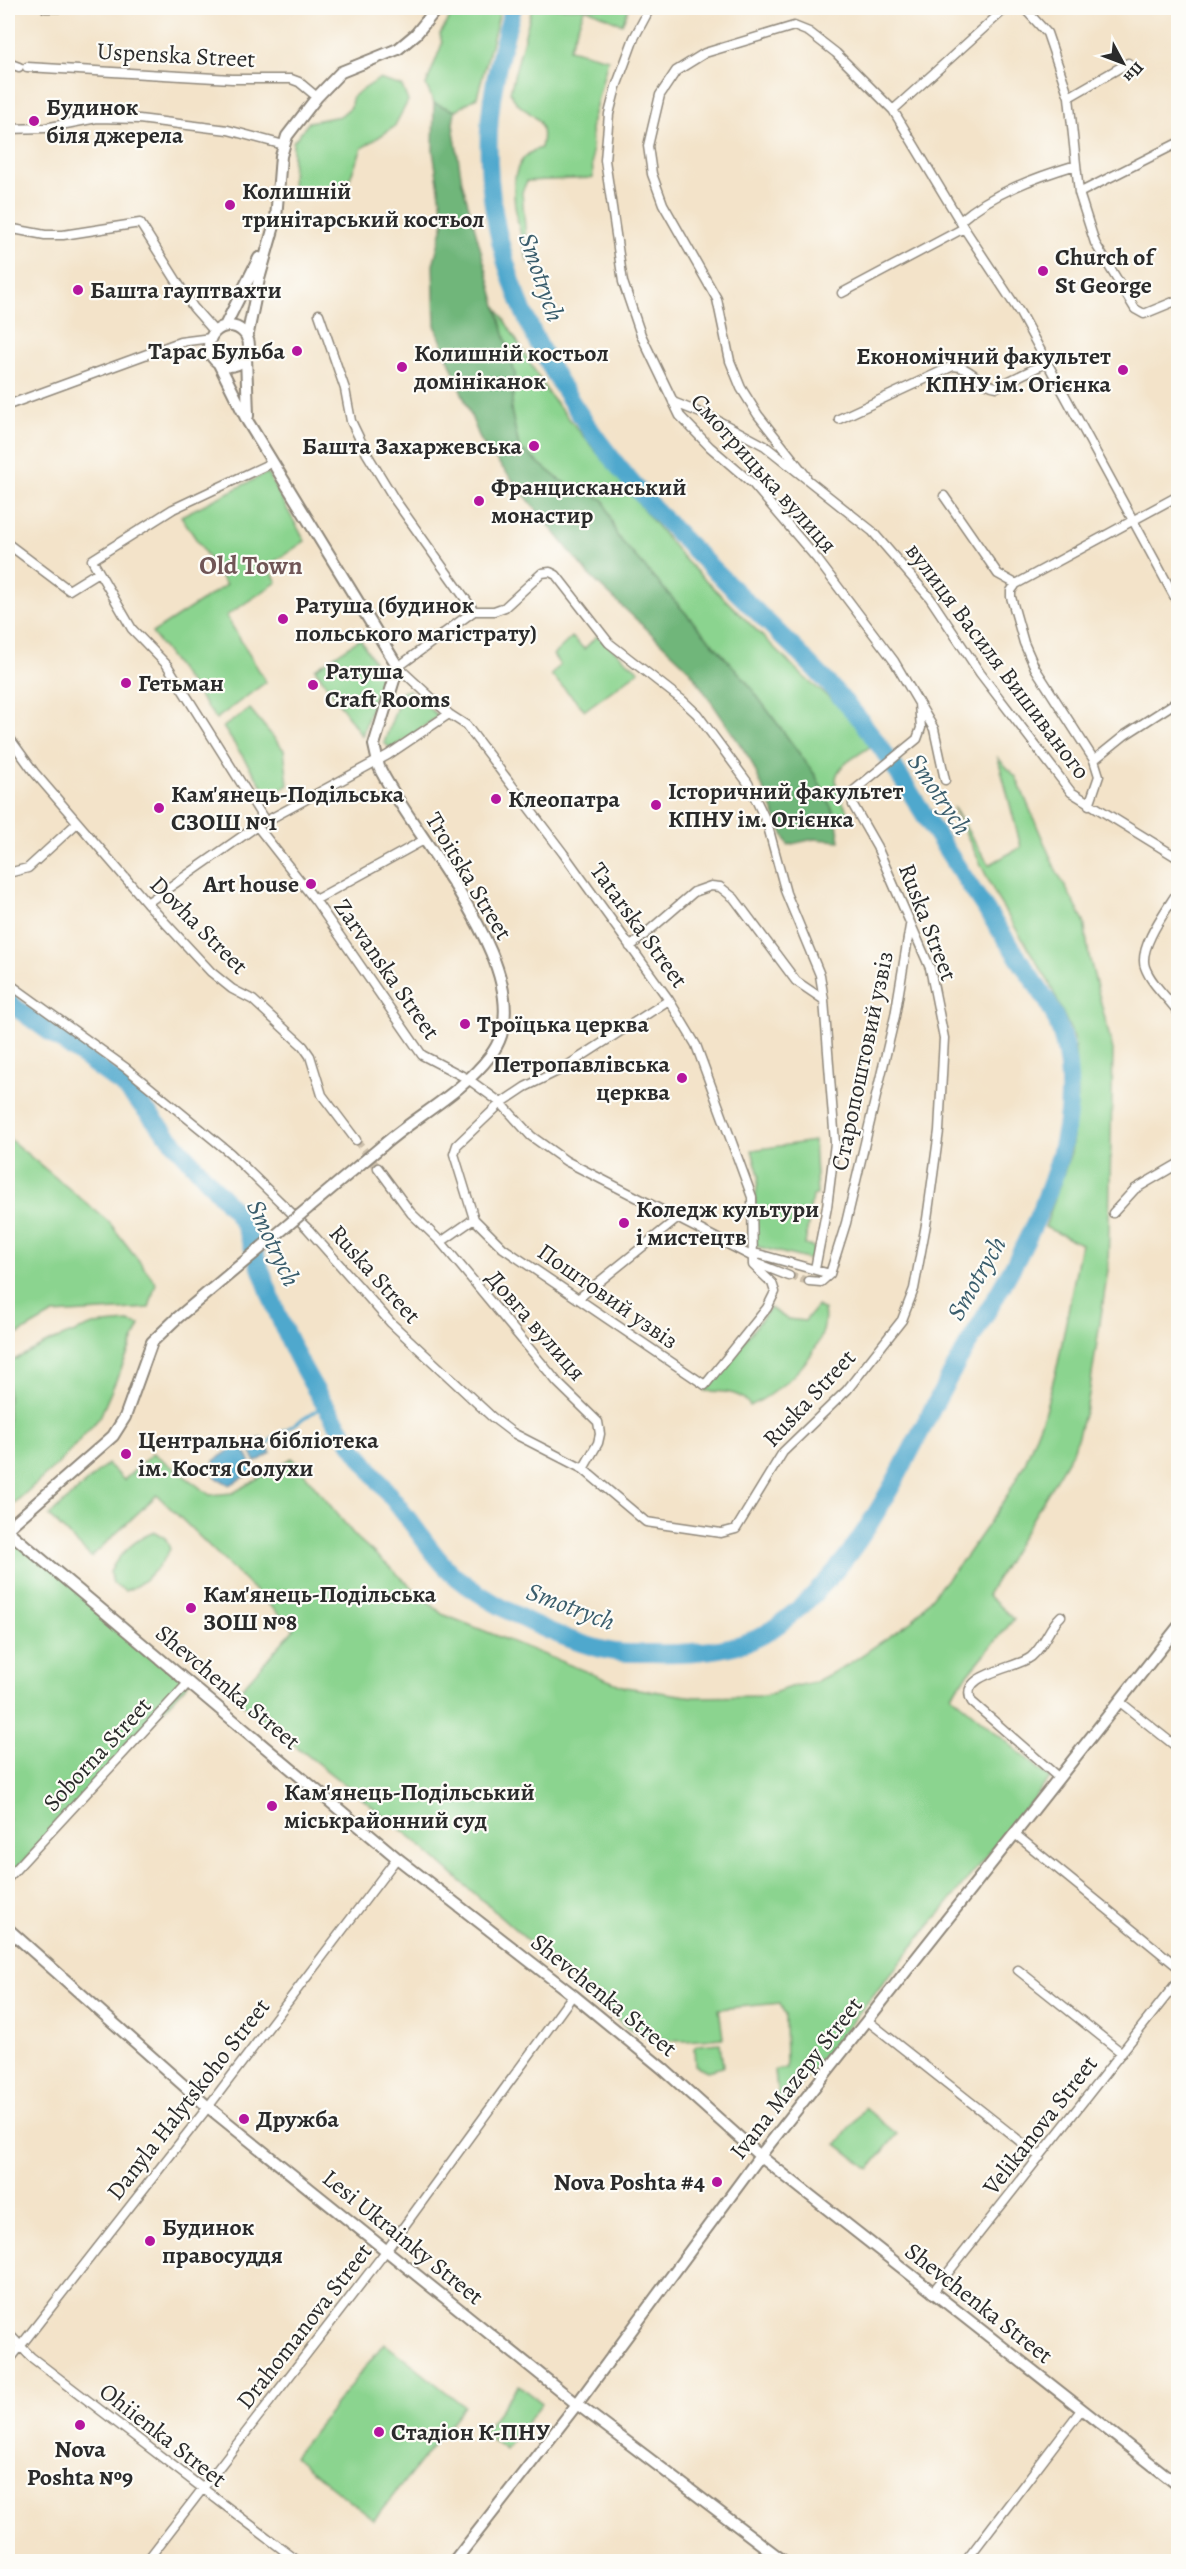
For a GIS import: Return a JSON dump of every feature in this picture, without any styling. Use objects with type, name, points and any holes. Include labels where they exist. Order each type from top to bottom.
[{"type":"street","points":[[45,8],[60,8]]},
{"type":"street","points":[[248,422],[247,338],[259,279],[273,231],[284,145],[292,129],[331,80],[348,67],[398,49],[416,34],[437,8]]},
{"type":"street","name":"Смотрицька вулиця","points":[[650,8],[634,38],[616,87],[609,114],[605,160],[623,282],[641,335],[673,402],[691,429],[753,484],[817,559],[874,632],[934,729],[945,780]]},
{"type":"street","points":[[893,110],[1006,8]]},
{"type":"street","points":[[1024,8],[1047,33],[1069,97],[1079,193],[1095,243],[1135,309],[1144,314],[1179,300]]},
{"type":"street","points":[[806,476],[758,415],[738,381],[730,361],[717,299],[658,194],[648,146],[660,95],[676,71],[705,53],[794,26],[810,32],[836,53],[893,110],[962,225],[1020,313],[1179,603]]},
{"type":"street","name":"Uspenska Street","points":[[8,63],[23,67],[209,78],[291,79],[299,82],[317,97]]},
{"type":"street","points":[[1069,97],[1128,63]]},
{"type":"street","points":[[8,129],[36,129],[97,118],[139,119],[228,130],[284,145]]},
{"type":"street","points":[[1079,193],[1179,143]]},
{"type":"street","points":[[842,293],[962,225],[999,195],[1049,173],[1076,165]]},
{"type":"street","points":[[8,228],[45,235],[63,235],[140,223],[193,307],[217,332]]},
{"type":"street","points":[[273,231],[217,332],[211,353],[218,362],[248,422],[398,667]]},
{"type":"street","points":[[320,314],[345,389],[351,421],[367,454],[395,500],[474,611]]},
{"type":"street","points":[[8,405],[180,342],[217,332],[241,329],[247,338]]},
{"type":"street","points":[[218,362],[237,364],[246,356]]},
{"type":"street","points":[[839,419],[953,366],[964,368],[984,382],[997,387],[1048,362]]},
{"type":"street","name":"вулиця Василя Вишиваного","points":[[673,402],[713,418],[765,446],[806,476],[872,531],[930,598],[980,673],[1071,792],[1179,858]]},
{"type":"street","points":[[8,544],[69,590],[98,572],[92,560],[102,553],[173,509],[273,462]]},
{"type":"street","points":[[944,496],[998,574],[1016,584]]},
{"type":"street","points":[[1089,805],[1099,776],[1094,760],[1028,653],[1011,591],[1016,584],[1179,496]]},
{"type":"street","name":"Zarvanska Street","points":[[98,572],[132,629],[167,664],[261,824],[422,1055],[468,1079],[501,1103],[531,1136],[566,1161],[753,1257],[756,1263],[789,1276]]},
{"type":"street","points":[[377,759],[374,745],[398,667],[474,611],[494,611],[505,607],[542,573],[550,572],[556,575],[609,643],[697,714],[742,773],[759,805],[773,843],[786,893],[820,975],[836,1143],[815,1269]]},
{"type":"street","name":"Tatarska Street","points":[[398,667],[449,714],[466,725],[563,853],[669,1000],[696,1045],[752,1197],[753,1257]]},
{"type":"street","points":[[1094,760],[1125,735],[1179,701]]},
{"type":"street","name":"Ruska Street","points":[[8,982],[126,1068],[230,1153],[308,1229],[391,1323],[492,1417],[530,1444],[583,1468],[646,1522],[721,1533],[736,1529],[783,1452],[847,1390],[902,1320],[918,1272],[934,1173],[944,1038],[930,968],[878,847],[853,805],[852,792],[911,747],[921,728],[919,704]]},
{"type":"street","points":[[147,903],[261,824],[377,759],[449,714]]},
{"type":"street","name":"Dovha Street","points":[[8,736],[34,772],[77,823],[147,903],[220,980],[253,1000],[267,1015],[296,1038],[310,1056],[328,1105],[356,1140]]},
{"type":"street","name":"Troitska Street","points":[[8,1529],[113,1436],[124,1417],[152,1342],[176,1319],[381,1146],[468,1079],[491,1056],[504,1030],[506,998],[495,961],[471,912],[383,776],[377,759]]},
{"type":"street","points":[[8,873],[27,868],[77,823]]},
{"type":"street","points":[[315,900],[424,840]]},
{"type":"street","points":[[630,947],[694,892],[711,886],[720,887],[734,898],[796,981],[824,1000]]},
{"type":"street","points":[[1179,891],[1151,938],[1143,960],[1148,972],[1179,1012]]},
{"type":"street","name":"Старопоштовий узвіз","points":[[830,1274],[846,1223],[896,1016],[910,926]]},
{"type":"street","points":[[501,1103],[525,1087],[562,1069],[669,1000]]},
{"type":"street","name":"Поштовий узвіз","points":[[501,1103],[457,1145],[454,1154],[474,1219],[503,1248],[705,1385],[767,1308],[775,1292],[772,1283],[754,1269],[753,1257]]},
{"type":"street","points":[[1113,1214],[1135,1189],[1179,1164]]},
{"type":"street","points":[[378,1168],[411,1213],[441,1242],[474,1219]]},
{"type":"street","points":[[579,1298],[677,1219]]},
{"type":"street","name":"Довга вулиця","points":[[441,1242],[558,1383],[598,1422],[600,1434],[598,1443],[583,1468]]},
{"type":"street","points":[[753,1257],[758,1254],[770,1256],[830,1274],[821,1282],[809,1281]]},
{"type":"street","name":"Shevchenka Street","points":[[8,1529],[397,1858],[573,1995],[662,2068],[760,2156],[1179,2485]]},
{"type":"street","points":[[1059,1778],[972,1702],[969,1694],[971,1686],[979,1678],[1014,1667],[1031,1657],[1043,1644],[1054,1622],[1061,1616]]},
{"type":"street","name":"Ivana Mazepy Street","points":[[454,2562],[577,2404],[760,2156],[1179,1627]]},
{"type":"street","name":"Soborna Street","points":[[8,1878],[189,1682]]},
{"type":"street","points":[[1120,1701],[1179,1748]]},
{"type":"street","points":[[1015,1834],[1179,1966]]},
{"type":"street","name":"Danyla Halytskoho Street","points":[[8,2362],[208,2107],[397,1858]]},
{"type":"street","name":"Lesi Ukrainky Street","points":[[8,1929],[208,2107],[577,2404],[785,2562]]},
{"type":"street","points":[[1018,1970],[1122,2053]]},
{"type":"street","name":"Velikanova Street","points":[[932,2293],[1179,1982]]},
{"type":"street","name":"Drahomanova Street","points":[[146,2562],[386,2251],[573,1995]]},
{"type":"street","points":[[868,2021],[1040,2157]]},
{"type":"street","name":"Ohiienka Street","points":[[8,2333],[19,2346],[201,2489],[299,2562]]},
{"type":"street","points":[[965,2562],[1081,2410]]},
{"type":"green space","points":[[456,8],[501,8],[477,97],[455,111],[434,103],[426,85],[442,44],[440,34]]},
{"type":"green space","points":[[532,8],[585,8],[569,49],[608,59],[591,125],[593,178],[527,181],[522,192],[528,263],[517,216],[514,182],[518,167],[527,155],[541,148],[543,136],[538,120],[515,100],[510,92]]},
{"type":"green space","points":[[585,8],[629,8],[622,24]]},
{"type":"green space","points":[[379,79],[402,86],[408,101],[394,127],[362,148],[346,188],[292,200],[293,142],[309,122],[340,116],[351,107],[352,97]]},
{"type":"green space","points":[[434,103],[455,111],[453,124],[462,182],[515,374],[511,410],[519,447],[561,481],[604,500],[617,536],[746,681],[815,775],[836,817],[840,841],[814,839],[788,845],[750,759],[689,669],[589,575],[481,441],[435,325],[433,265],[444,221],[433,151]]},
{"type":"green space","points":[[496,306],[548,393],[685,560],[805,678],[849,714],[873,745],[849,761],[837,774],[838,792],[852,819],[836,817],[815,775],[746,681],[617,536],[604,500],[561,481],[519,447],[511,410],[515,374]]},
{"type":"green space","points":[[267,473],[305,541],[268,566],[277,582],[226,616],[266,682],[216,719],[152,633],[226,585],[181,516]]},
{"type":"green space","points":[[597,636],[639,671],[585,710],[551,675],[560,665],[553,655],[572,637],[584,649]]},
{"type":"green space","points":[[360,639],[382,674],[362,736],[315,669]]},
{"type":"green space","points":[[409,690],[438,716],[392,749],[384,743],[402,692]]},
{"type":"green space","points":[[250,709],[284,750],[288,785],[269,796],[223,727]]},
{"type":"green space","points":[[998,758],[1016,777],[1055,868],[1084,921],[1089,956],[1113,1050],[1108,1270],[1088,1401],[1074,1449],[987,1595],[1014,1619],[951,1695],[1050,1778],[779,2111],[775,2070],[786,2068],[785,2015],[780,2003],[719,2009],[723,2038],[663,2040],[651,2038],[627,2028],[413,1839],[234,1697],[294,1629],[157,1495],[91,1557],[49,1516],[107,1464],[124,1480],[153,1453],[210,1495],[233,1493],[292,1458],[355,1536],[442,1614],[625,1687],[694,1697],[765,1696],[790,1687],[815,1682],[847,1665],[912,1621],[966,1556],[1004,1501],[1025,1463],[1044,1414],[1058,1363],[1081,1244],[1045,1227],[1071,1152],[1078,1095],[1074,1038],[1049,982],[998,900],[953,807],[989,865],[1021,847]]},
{"type":"green space","points":[[8,1138],[109,1222],[156,1283],[149,1308],[53,1314],[8,1340]]},
{"type":"green space","points":[[814,1141],[817,1195],[812,1196],[805,1245],[814,1247],[811,1260],[755,1246],[749,1238],[759,1175],[752,1150]]},
{"type":"green space","points":[[817,1306],[824,1310],[824,1324],[820,1339],[802,1367],[776,1390],[750,1406],[736,1394],[705,1391],[770,1308],[787,1319],[805,1321]]},
{"type":"green space","points":[[128,1322],[140,1325],[100,1417],[59,1463],[11,1506],[8,1503],[8,1363],[49,1342],[93,1325]]},
{"type":"green space","points":[[8,1531],[189,1682],[8,1878]]},
{"type":"green space","points":[[155,1532],[165,1538],[170,1549],[151,1574],[139,1584],[125,1591],[113,1583],[110,1572],[113,1565],[129,1548]]},
{"type":"green space","points":[[720,2043],[723,2067],[707,2071],[695,2065],[694,2048],[698,2045]]},
{"type":"green space","points":[[865,2108],[897,2134],[869,2169],[837,2144]]},
{"type":"green space","name":"Стадіон К-ПНУ","points":[[384,2343],[464,2406],[374,2520],[294,2457]]},
{"type":"green space","points":[[519,2385],[542,2403],[506,2450],[483,2432]]},
{"type":"water","points":[[261,1437],[271,1453],[256,1462],[247,1446]]},
{"type":"water","points":[[240,1443],[255,1470],[230,1485],[215,1477],[214,1461]]},
{"type":"waterway","name":"Smotrych","points":[[8,1002],[125,1087],[233,1209],[244,1225],[284,1328],[315,1389],[360,1456],[443,1564],[472,1589],[529,1622],[570,1639],[609,1651],[681,1653],[728,1647],[768,1632],[800,1607],[853,1549],[874,1516],[1025,1244],[1046,1196],[1062,1147],[1069,1097],[1065,1049],[1047,1001],[865,726],[811,665],[681,537],[642,495],[605,450],[572,402],[543,352],[519,299],[501,245],[491,188],[489,130],[492,99],[513,8]]},
{"type":"waterway","points":[[266,1445],[273,1438],[325,1405]]},
{"type":"tunnel","points":[[356,1140],[378,1168]]},
{"type":"tunnel","points":[[789,1276],[809,1281]]},
{"type":"place","name":"Будинок біля джерела","points":[[34,121]]},
{"type":"place","name":"Колишній тринітарський костьол","points":[[230,205]]},
{"type":"place","name":"Church of St George","points":[[1043,271]]},
{"type":"place","name":"Башта гауптвахти","points":[[78,290]]},
{"type":"place","name":"Тарас Бульба","points":[[297,351]]},
{"type":"place","name":"Колишній костьол домініканок","points":[[402,367]]},
{"type":"place","name":"Економічний факультет КПНУ ім. Огієнка","points":[[1123,370]]},
{"type":"place","name":"Башта Захаржевська","points":[[534,446]]},
{"type":"place","name":"Францисканський монастир","points":[[479,501]]},
{"type":"place","name":"Ратуша (будинок польського магістрату)","points":[[283,619]]},
{"type":"place","name":"Гетьман","points":[[126,683]]},
{"type":"place","name":"Ратуша Craft Rooms","points":[[313,685]]},
{"type":"place","name":"Клеопатра","points":[[496,799]]},
{"type":"place","name":"Історичний факультет КПНУ ім. Огієнка","points":[[656,805]]},
{"type":"place","name":"Кам'янець-Подільська СЗОШ №1","points":[[159,808]]},
{"type":"place","name":"Art house","points":[[311,884]]},
{"type":"place","name":"Троїцька церква","points":[[465,1024]]},
{"type":"place","name":"Петропавлівська церква","points":[[682,1078]]},
{"type":"place","name":"Коледж культури і мистецтв","points":[[624,1223]]},
{"type":"place","name":"Центральна бібліотека ім. Костя Солухи","points":[[126,1454]]},
{"type":"place","name":"Кам'янець-Подільська ЗОШ №8","points":[[191,1608]]},
{"type":"place","name":"Кам'янець-Подільський міськрайонний суд","points":[[272,1806]]},
{"type":"place","name":"Дружба","points":[[244,2119]]},
{"type":"place","name":"Nova Poshta #4","points":[[717,2182]]},
{"type":"place","name":"Будинок правосуддя","points":[[150,2241]]},
{"type":"place","name":"Nova Poshta №9","points":[[80,2425]]},
{"type":"place","name":"Стадіон К-ПНУ","points":[[379,2432]]},
{"type":"district","name":"Old Town","points":[[251,565]]}]
